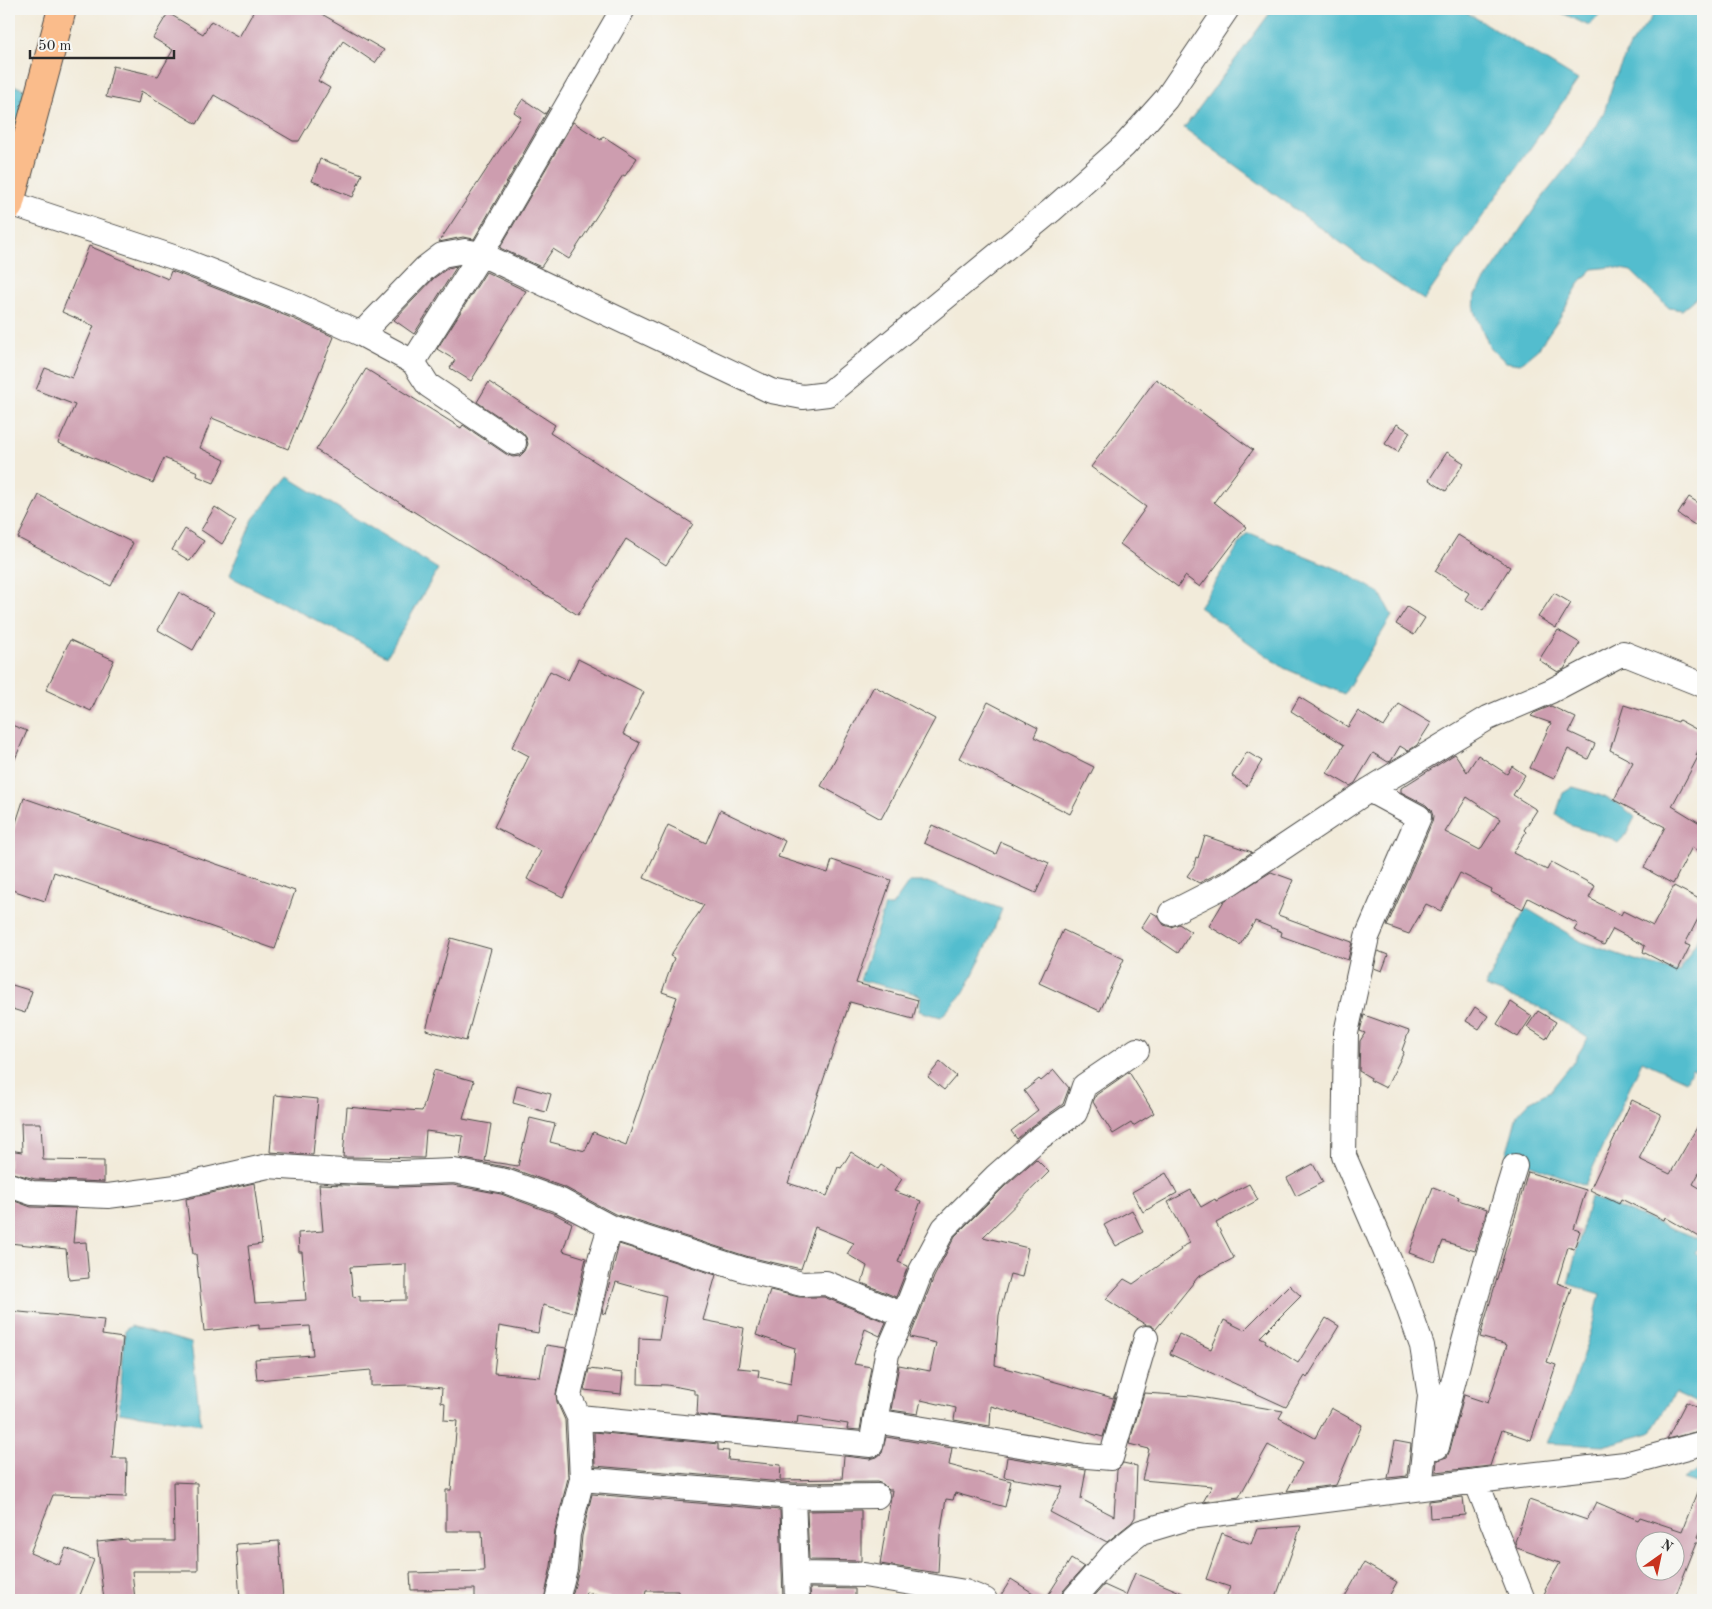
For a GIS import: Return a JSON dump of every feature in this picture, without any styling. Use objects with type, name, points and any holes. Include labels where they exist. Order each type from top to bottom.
[{"type":"highway","points":[[9,204],[62,9]]},
{"type":"street","points":[[413,362],[481,254],[623,9]]},
{"type":"street","points":[[361,334],[424,268],[442,255],[465,251],[481,254],[771,391],[803,397],[828,394],[1052,210],[1124,146],[1166,99],[1228,9]]},
{"type":"street","points":[[9,204],[182,260],[300,306],[361,334],[413,362],[428,385],[514,443]]},
{"type":"street","points":[[1171,913],[1230,883],[1369,790],[1488,718],[1551,691],[1623,653],[1703,685]]},
{"type":"street","points":[[1369,790],[1419,817],[1367,938],[1346,1033],[1344,1156],[1401,1287],[1422,1346],[1430,1396],[1424,1488]]},
{"type":"street","points":[[579,1417],[871,1445],[887,1354],[921,1271],[944,1228],[1003,1170],[1039,1138],[1075,1113],[1084,1086],[1137,1050]]},
{"type":"street","points":[[9,1186],[32,1193],[108,1196],[176,1187],[268,1166],[400,1173],[454,1171],[505,1181],[561,1201],[610,1227],[745,1270],[802,1284],[826,1283],[904,1315]]},
{"type":"street","points":[[1424,1488],[1489,1249],[1515,1166]]},
{"type":"street","points":[[557,1600],[566,1568],[568,1534],[577,1491],[582,1479],[579,1417],[569,1396],[601,1256],[610,1227]]},
{"type":"street","points":[[875,1421],[1087,1456],[1111,1458],[1146,1338]]},
{"type":"street","points":[[1073,1600],[1112,1556],[1141,1532],[1191,1517],[1625,1464],[1703,1443]]},
{"type":"street","points":[[582,1479],[794,1497],[877,1496]]},
{"type":"street","points":[[1476,1481],[1523,1600]]},
{"type":"street","points":[[794,1497],[797,1600]]},
{"type":"street","points":[[796,1574],[864,1575],[965,1592],[985,1600]]},
{"type":"water","points":[[1273,9],[1461,9],[1578,80],[1424,300],[1392,280],[1184,128]]},
{"type":"water","points":[[1554,9],[1606,9],[1589,26]]},
{"type":"water","points":[[1658,9],[1703,9],[1703,287],[1695,299],[1682,310],[1669,308],[1631,271],[1611,267],[1593,269],[1580,282],[1560,317],[1538,349],[1520,364],[1506,362],[1490,348],[1474,311],[1475,295],[1542,198],[1582,148],[1604,112],[1615,77],[1630,46]]},
{"type":"water","points":[[9,84],[27,90],[9,156]]},
{"type":"water","points":[[288,477],[438,569],[387,656],[229,576],[253,519]]},
{"type":"water","points":[[1246,534],[1252,534],[1340,570],[1380,593],[1392,616],[1344,694],[1284,668],[1199,607]]},
{"type":"water","points":[[1573,787],[1606,798],[1635,817],[1626,835],[1618,843],[1608,837],[1572,826],[1556,814],[1563,793]]},
{"type":"water","points":[[909,882],[927,882],[1002,909],[965,991],[941,1017],[919,1011],[921,997],[917,994],[860,980],[885,906],[892,906]]},
{"type":"water","points":[[1526,908],[1582,942],[1635,960],[1679,972],[1703,930],[1703,1074],[1692,1069],[1686,1081],[1642,1061],[1585,1185],[1506,1156],[1517,1115],[1529,1102],[1550,1091],[1572,1064],[1588,1038],[1539,1007],[1485,987]]},
{"type":"water","points":[[1590,1197],[1702,1240],[1695,1252],[1703,1259],[1703,1406],[1675,1393],[1650,1433],[1603,1446],[1547,1443],[1570,1393],[1591,1331],[1600,1294],[1568,1284]]},
{"type":"water","points":[[131,1326],[191,1343],[201,1424],[119,1412],[125,1330]]},
{"type":"water","points":[[1703,1467],[1703,1486],[1683,1480]]},
{"type":"building","points":[[255,9],[313,9],[384,50],[375,63],[343,41],[318,81],[330,88],[299,141],[293,141],[214,95],[197,124],[141,91],[138,104],[106,97],[113,66],[158,76],[173,50],[153,38],[168,13],[203,34],[211,21],[239,37]]},
{"type":"building","points":[[523,99],[545,114],[550,107],[474,239],[463,237],[439,242],[521,117],[514,112]]},
{"type":"building","points":[[573,122],[601,140],[603,136],[637,158],[625,176],[623,175],[569,259],[553,249],[541,267],[500,248]]},
{"type":"building","points":[[320,159],[362,174],[353,197],[312,181]]},
{"type":"building","points":[[89,246],[168,279],[171,271],[177,273],[294,319],[334,337],[288,449],[212,418],[200,448],[225,460],[214,483],[197,476],[198,472],[164,458],[153,483],[58,443],[75,405],[36,390],[45,368],[72,378],[94,326],[62,312]]},
{"type":"building","points":[[457,266],[414,334],[394,320],[434,278],[448,268]]},
{"type":"building","points":[[486,272],[526,291],[471,381],[450,368],[455,360],[437,349]]},
{"type":"building","points":[[366,369],[461,428],[463,425],[506,454],[513,457],[520,456],[528,444],[526,437],[522,432],[477,402],[489,382],[555,425],[550,433],[693,524],[666,565],[626,539],[578,615],[316,450]]},
{"type":"building","points":[[1156,379],[1253,450],[1214,502],[1246,527],[1200,587],[1185,576],[1178,587],[1120,544],[1146,507],[1091,467]]},
{"type":"building","points":[[1397,424],[1410,432],[1398,452],[1385,444]]},
{"type":"building","points":[[1447,452],[1464,463],[1446,491],[1429,480]]},
{"type":"building","points":[[39,495],[133,543],[111,586],[18,538]]},
{"type":"building","points":[[1689,497],[1703,506],[1703,518],[1698,527],[1678,514]]},
{"type":"building","points":[[215,507],[236,521],[222,544],[201,530]]},
{"type":"building","points":[[185,529],[204,541],[190,561],[172,550]]},
{"type":"building","points":[[1458,535],[1510,567],[1483,610],[1465,599],[1469,593],[1435,571]]},
{"type":"building","points":[[179,592],[214,612],[193,650],[158,630]]},
{"type":"building","points":[[1554,593],[1571,603],[1556,628],[1538,617]]},
{"type":"building","points":[[1407,607],[1425,618],[1414,635],[1396,624]]},
{"type":"building","points":[[1558,630],[1580,643],[1564,669],[1558,672],[1539,660]]},
{"type":"building","points":[[70,640],[114,660],[91,711],[46,690]]},
{"type":"building","points":[[578,659],[644,692],[623,734],[640,743],[563,897],[527,879],[541,851],[494,827],[529,756],[512,747],[550,671],[568,680]]},
{"type":"building","points":[[874,686],[935,719],[881,819],[821,786]]},
{"type":"building","points":[[1299,697],[1348,727],[1358,711],[1384,727],[1399,704],[1431,723],[1417,745],[1408,751],[1400,746],[1391,761],[1388,762],[1373,753],[1355,783],[1350,786],[1327,773],[1344,745],[1291,711]]},
{"type":"building","points":[[988,702],[1038,728],[1034,737],[1094,767],[1070,814],[959,758]]},
{"type":"building","points":[[1624,705],[1678,722],[1679,720],[1703,733],[1703,741],[1696,755],[1698,757],[1672,806],[1703,825],[1703,854],[1692,847],[1673,884],[1644,868],[1665,827],[1614,800],[1633,762],[1610,750]]},
{"type":"building","points":[[1551,706],[1576,718],[1569,732],[1595,744],[1588,759],[1568,749],[1554,779],[1530,768],[1551,723],[1531,716]]},
{"type":"building","points":[[9,724],[27,731],[9,773]]},
{"type":"building","points":[[1247,752],[1262,761],[1247,786],[1232,776]]},
{"type":"building","points":[[1455,754],[1467,772],[1478,755],[1507,774],[1512,766],[1525,775],[1513,795],[1537,810],[1524,830],[1526,832],[1513,853],[1547,870],[1551,862],[1595,886],[1589,898],[1621,915],[1623,911],[1653,926],[1674,886],[1703,901],[1703,909],[1685,944],[1690,946],[1678,970],[1643,952],[1645,946],[1613,929],[1604,945],[1574,930],[1578,924],[1528,898],[1523,909],[1491,892],[1492,889],[1460,873],[1441,911],[1426,904],[1409,934],[1387,926],[1433,816],[1431,810],[1426,805],[1401,792],[1401,788]],"holes":[[[1467,797],[1500,819],[1480,850],[1445,832]]]},
{"type":"building","points":[[24,798],[295,891],[275,949],[54,872],[45,901],[9,889],[9,844]]},
{"type":"building","points":[[720,810],[785,841],[778,857],[828,873],[832,860],[891,880],[856,983],[918,1000],[913,1019],[850,1002],[788,1183],[827,1196],[838,1167],[841,1168],[851,1152],[878,1169],[881,1165],[902,1179],[894,1191],[921,1201],[898,1262],[908,1266],[896,1297],[862,1283],[867,1266],[847,1254],[854,1243],[815,1227],[801,1269],[749,1257],[615,1214],[566,1188],[510,1168],[460,1158],[463,1136],[426,1131],[424,1158],[343,1157],[347,1107],[392,1111],[392,1109],[422,1111],[434,1070],[474,1081],[463,1119],[491,1124],[485,1161],[518,1166],[530,1118],[555,1124],[550,1142],[585,1151],[593,1132],[626,1145],[677,997],[662,992],[674,958],[670,956],[704,905],[644,878],[668,825],[706,843]]},
{"type":"building","points":[[932,825],[996,854],[1001,842],[1049,863],[1036,893],[924,843]]},
{"type":"building","points":[[1205,836],[1252,852],[1223,871],[1199,883],[1187,876],[1194,866],[1196,857],[1198,858]]},
{"type":"building","points":[[1271,872],[1293,880],[1278,915],[1352,942],[1348,960],[1281,936],[1282,932],[1255,921],[1240,945],[1209,926],[1224,901]]},
{"type":"building","points":[[1151,912],[1158,916],[1164,925],[1171,927],[1179,924],[1191,932],[1178,953],[1141,928]]},
{"type":"building","points":[[1063,930],[1124,959],[1100,1011],[1039,983]]},
{"type":"building","points":[[451,938],[491,949],[466,1041],[426,1030]]},
{"type":"building","points":[[1378,951],[1388,955],[1382,971],[1374,968]]},
{"type":"building","points":[[9,984],[32,991],[25,1013],[9,1008]]},
{"type":"building","points":[[1511,1002],[1532,1016],[1518,1037],[1497,1024]]},
{"type":"building","points":[[1475,1007],[1488,1016],[1479,1029],[1466,1021]]},
{"type":"building","points":[[1538,1011],[1556,1022],[1546,1039],[1527,1027]]},
{"type":"building","points":[[1364,1015],[1409,1031],[1402,1050],[1404,1052],[1386,1088],[1370,1080],[1371,1078],[1359,1071],[1360,1041],[1365,1033],[1360,1031]]},
{"type":"building","points":[[940,1062],[956,1076],[944,1090],[928,1077]]},
{"type":"building","points":[[1054,1070],[1069,1088],[1063,1104],[1017,1139],[1011,1131],[1038,1110],[1024,1091],[1039,1079],[1041,1081]]},
{"type":"building","points":[[1129,1072],[1154,1113],[1133,1126],[1131,1123],[1113,1134],[1093,1102],[1096,1095]]},
{"type":"building","points":[[517,1085],[551,1094],[546,1112],[513,1103]]},
{"type":"building","points":[[275,1095],[318,1099],[313,1155],[270,1152]]},
{"type":"building","points":[[1632,1100],[1661,1114],[1639,1159],[1670,1174],[1703,1117],[1703,1166],[1693,1184],[1703,1190],[1703,1239],[1665,1217],[1664,1220],[1621,1199],[1619,1204],[1590,1190]]},
{"type":"building","points":[[21,1123],[41,1123],[43,1160],[104,1161],[104,1182],[35,1179],[9,1172],[9,1150],[22,1152]]},
{"type":"building","points":[[1036,1159],[1049,1172],[983,1237],[1028,1248],[1022,1277],[1010,1274],[999,1315],[995,1365],[1113,1398],[1116,1392],[1103,1437],[991,1406],[990,1426],[954,1420],[956,1408],[921,1400],[918,1414],[891,1410],[899,1365],[930,1371],[936,1343],[910,1337],[934,1277],[955,1236],[1005,1186]]},
{"type":"building","points":[[1313,1164],[1323,1182],[1296,1196],[1287,1178]]},
{"type":"building","points":[[1528,1172],[1586,1190],[1574,1229],[1580,1231],[1574,1249],[1568,1247],[1557,1283],[1571,1288],[1547,1362],[1556,1365],[1531,1440],[1502,1430],[1490,1466],[1436,1472],[1437,1460],[1447,1457],[1450,1450],[1464,1395],[1488,1403],[1507,1345],[1480,1337]]},
{"type":"building","points":[[1166,1173],[1177,1193],[1143,1212],[1132,1192]]},
{"type":"building","points":[[254,1183],[262,1244],[248,1246],[255,1303],[306,1300],[302,1252],[299,1252],[298,1233],[323,1231],[319,1184],[400,1187],[453,1185],[501,1194],[555,1214],[572,1223],[563,1251],[586,1258],[574,1313],[543,1305],[538,1333],[499,1326],[494,1373],[540,1377],[546,1345],[566,1348],[556,1394],[557,1402],[565,1420],[568,1478],[555,1531],[551,1566],[544,1600],[475,1600],[475,1589],[411,1590],[410,1573],[484,1571],[482,1531],[446,1531],[446,1490],[451,1490],[457,1421],[444,1420],[445,1403],[441,1402],[442,1388],[411,1385],[371,1386],[371,1370],[257,1380],[255,1359],[313,1355],[310,1326],[259,1329],[259,1325],[204,1331],[196,1254],[193,1254],[186,1199]],"holes":[[[406,1264],[406,1300],[360,1301],[360,1296],[353,1297],[350,1267]]]},
{"type":"building","points":[[1249,1184],[1258,1200],[1216,1223],[1234,1258],[1198,1277],[1156,1329],[1146,1325],[1106,1299],[1124,1279],[1133,1284],[1181,1250],[1180,1248],[1190,1243],[1168,1202],[1191,1190],[1201,1207]]},
{"type":"building","points":[[1433,1187],[1459,1197],[1458,1200],[1487,1209],[1475,1251],[1443,1241],[1435,1262],[1409,1253]]},
{"type":"building","points":[[9,1199],[31,1207],[76,1208],[73,1243],[86,1242],[89,1278],[69,1280],[66,1249],[9,1243]]},
{"type":"building","points":[[1132,1210],[1143,1232],[1116,1246],[1104,1225]]},
{"type":"building","points":[[619,1244],[716,1275],[703,1320],[744,1328],[738,1368],[759,1370],[758,1377],[791,1384],[795,1348],[756,1335],[770,1290],[799,1297],[824,1297],[886,1322],[880,1336],[865,1329],[854,1364],[871,1367],[860,1430],[847,1429],[848,1424],[798,1416],[797,1424],[697,1415],[698,1394],[694,1394],[694,1390],[667,1385],[638,1384],[639,1338],[659,1339],[666,1296],[616,1282],[606,1314],[602,1313]]},
{"type":"building","points":[[1289,1285],[1301,1296],[1260,1337],[1266,1340],[1265,1342],[1298,1363],[1326,1318],[1339,1326],[1307,1378],[1305,1376],[1286,1407],[1170,1354],[1179,1334],[1211,1349],[1224,1320],[1244,1330]]},
{"type":"building","points":[[9,1311],[104,1320],[102,1335],[123,1338],[112,1458],[127,1458],[126,1497],[53,1495],[30,1553],[59,1565],[66,1548],[94,1560],[78,1600],[9,1600]]},
{"type":"building","points":[[589,1369],[623,1373],[621,1394],[584,1390]]},
{"type":"building","points":[[1144,1393],[1193,1396],[1283,1411],[1279,1418],[1315,1438],[1331,1408],[1362,1425],[1336,1485],[1287,1491],[1302,1463],[1268,1445],[1239,1497],[1203,1502],[1212,1486],[1142,1480],[1149,1449],[1129,1444]]},
{"type":"building","points":[[1686,1402],[1703,1411],[1703,1430],[1667,1439]]},
{"type":"building","points":[[594,1432],[718,1444],[718,1450],[729,1451],[728,1460],[781,1465],[780,1480],[842,1479],[844,1456],[870,1459],[877,1457],[882,1453],[886,1437],[952,1448],[949,1465],[1011,1481],[1005,1507],[955,1493],[953,1500],[946,1499],[940,1535],[938,1573],[880,1564],[892,1490],[889,1490],[883,1484],[877,1482],[794,1483],[595,1466]]},
{"type":"building","points":[[1395,1441],[1411,1444],[1407,1476],[1388,1478]]},
{"type":"building","points":[[1007,1457],[1086,1470],[1081,1499],[1114,1516],[1117,1470],[1123,1463],[1137,1466],[1135,1517],[1132,1522],[1107,1542],[1050,1512],[1063,1487],[1004,1477]]},
{"type":"building","points":[[1703,1480],[1703,1525],[1698,1537],[1703,1539],[1703,1542],[1697,1542],[1684,1575],[1684,1532],[1634,1532],[1634,1582],[1681,1582],[1674,1600],[1541,1600],[1560,1563],[1517,1548],[1515,1542],[1529,1500],[1587,1520],[1596,1502],[1638,1520],[1640,1517],[1682,1531]]},
{"type":"building","points":[[173,1482],[197,1483],[198,1571],[132,1571],[135,1600],[104,1600],[97,1542],[128,1539],[129,1541],[174,1541]]},
{"type":"building","points":[[592,1494],[780,1510],[783,1600],[678,1600],[678,1591],[646,1591],[644,1600],[621,1600],[586,1592],[584,1600],[571,1600],[579,1569],[582,1536]]},
{"type":"building","points":[[1463,1497],[1465,1515],[1430,1518],[1429,1501]]},
{"type":"building","points":[[861,1510],[861,1561],[809,1560],[807,1511]]},
{"type":"building","points":[[1301,1526],[1275,1600],[1225,1600],[1230,1587],[1206,1579],[1222,1533],[1251,1544],[1257,1529]]},
{"type":"building","points":[[279,1541],[283,1600],[240,1600],[236,1544]]},
{"type":"building","points":[[1071,1559],[1084,1567],[1063,1591],[1060,1600],[1045,1600]]},
{"type":"building","points":[[1364,1563],[1397,1582],[1387,1600],[1343,1600]]},
{"type":"building","points":[[1135,1573],[1199,1600],[1091,1600],[1104,1585],[1126,1595]]},
{"type":"building","points":[[1011,1579],[1044,1600],[998,1600]]},
{"type":"building","points":[[810,1588],[855,1589],[855,1600],[811,1600]]}]
